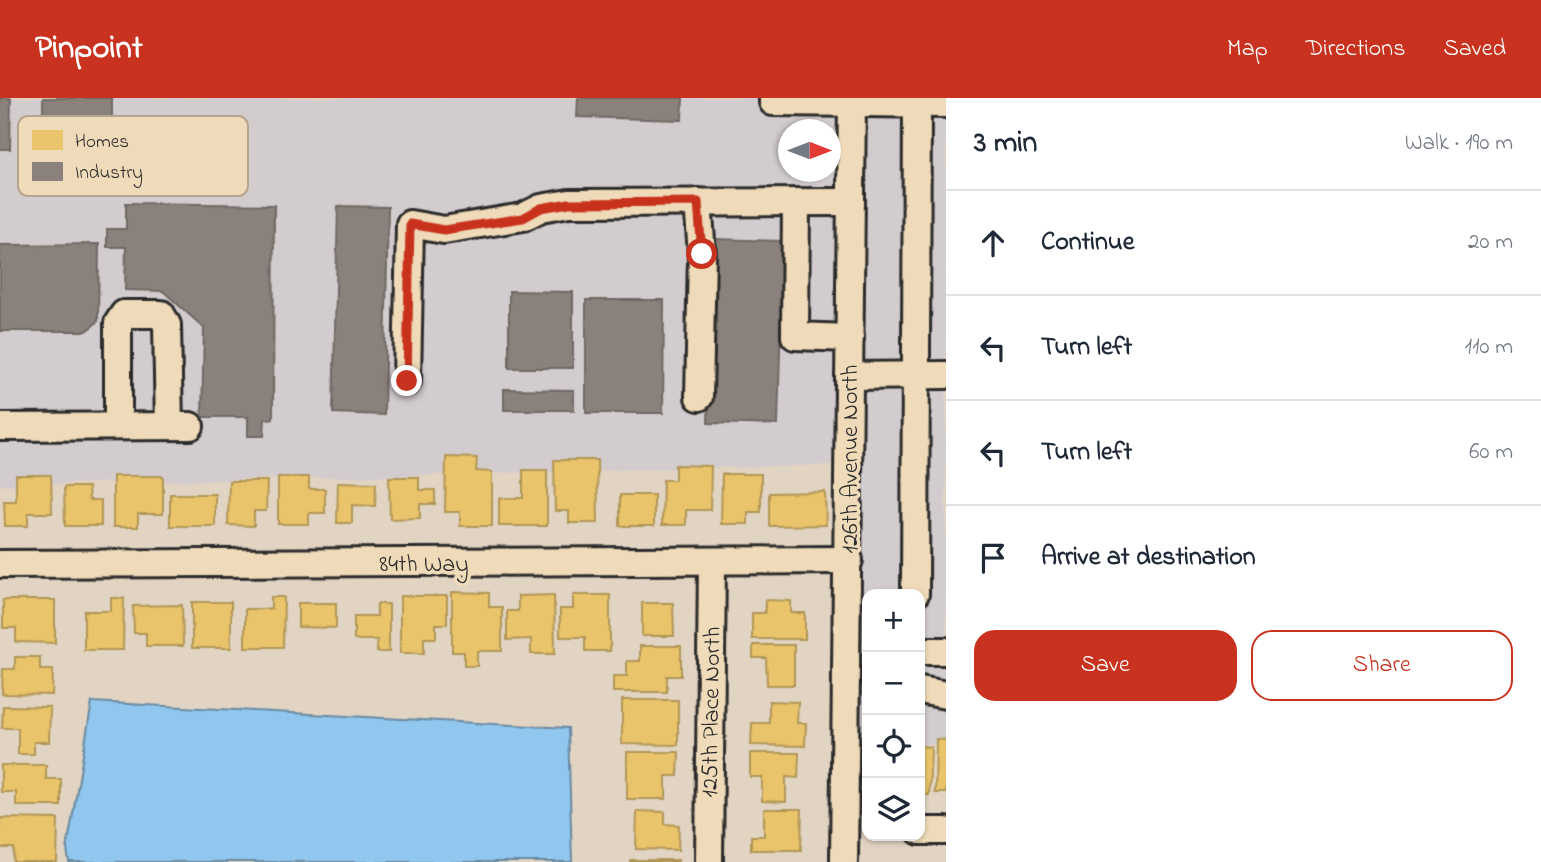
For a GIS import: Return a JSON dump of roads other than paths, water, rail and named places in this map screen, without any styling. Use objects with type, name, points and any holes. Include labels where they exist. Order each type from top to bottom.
[{"type":"street","points":[[773,98],[773,102],[946,104]]},
{"type":"street","name":"126th Avenue North","points":[[844,862],[856,830],[857,680],[849,560],[852,102]]},
{"type":"street","points":[[915,589],[917,104]]},
{"type":"street","points":[[698,202],[702,254],[699,397]]},
{"type":"street","points":[[796,202],[795,336],[850,338]]},
{"type":"street","points":[[407,381],[410,224],[444,230],[523,218],[541,208],[569,203],[851,202]]},
{"type":"street","points":[[0,427],[179,426],[167,325],[161,314],[124,314],[118,323],[118,426]]},
{"type":"street","points":[[849,376],[946,375]]},
{"type":"street","name":"84th Way","points":[[0,564],[849,560]]},
{"type":"street","name":"125th Place North","points":[[709,862],[712,562]]},
{"type":"street","points":[[925,651],[946,651]]},
{"type":"street","points":[[925,691],[946,695]]},
{"type":"street","points":[[925,831],[946,831]]},
{"type":"water","points":[[92,702],[568,728],[572,862],[69,862],[67,849]]}]
